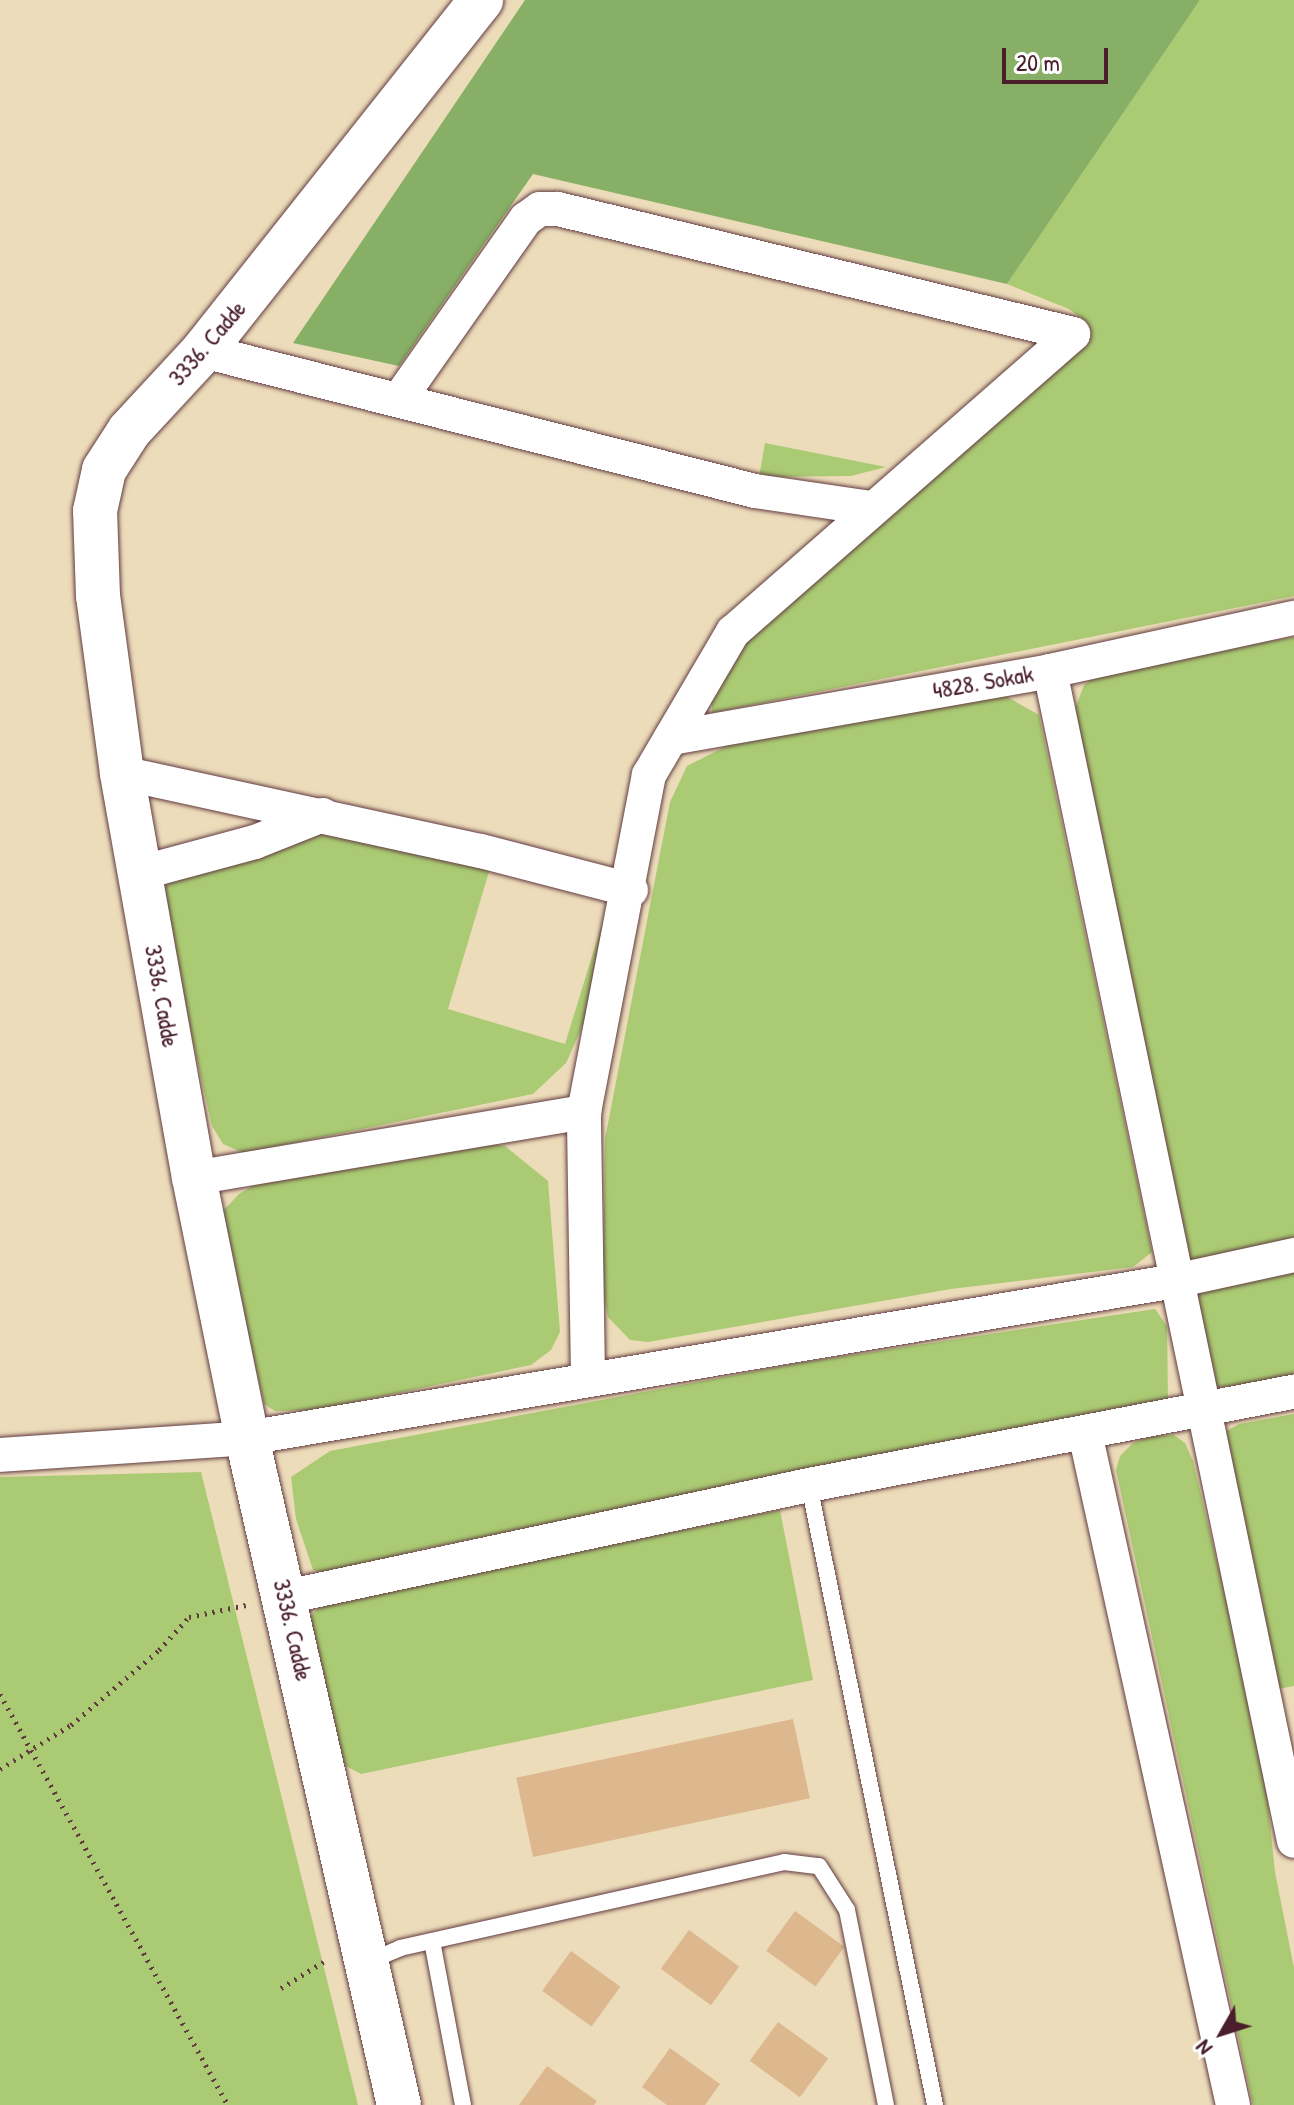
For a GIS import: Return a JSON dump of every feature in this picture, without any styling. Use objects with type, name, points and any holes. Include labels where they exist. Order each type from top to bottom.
[{"type":"street","name":"3336. Cadde","points":[[399,2105],[362,1952],[286,1597],[247,1438],[194,1178],[122,773],[98,596],[95,511],[104,470],[129,431],[203,351],[481,0]]},
{"type":"street","points":[[400,398],[526,219],[540,209],[558,209],[1073,334],[870,508],[733,632],[649,775],[631,890],[584,1112],[588,1377]]},
{"type":"street","points":[[203,351],[400,398],[755,491],[870,508]]},
{"type":"street","name":"4828. Sokak","points":[[671,738],[1050,671],[1294,618]]},
{"type":"street","points":[[1050,671],[1294,1841]]},
{"type":"street","points":[[122,773],[323,815],[631,890]]},
{"type":"street","points":[[140,873],[255,842],[323,815]]},
{"type":"street","points":[[194,1178],[584,1112]]},
{"type":"street","points":[[0,1455],[247,1438],[588,1377],[1175,1281],[1294,1255]]},
{"type":"street","points":[[286,1597],[809,1485],[1294,1392]]},
{"type":"street","points":[[1085,1433],[1233,2105]]},
{"type":"lane","points":[[809,1485],[935,2105]]},
{"type":"lane","points":[[362,1952],[432,1941],[784,1862],[819,1866],[847,1910],[886,2105]]},
{"type":"lane","points":[[432,1941],[463,2105]]},
{"type":"path","points":[[0,1769],[32,1752],[134,1672],[189,1617],[286,1597]]},
{"type":"path","points":[[0,1694],[228,2105]]},
{"type":"path","points":[[281,1988],[362,1952]]},
{"type":"green space","points":[[525,0],[1200,0],[1007,284],[533,174],[399,366],[293,343]]},
{"type":"green space","points":[[1200,0],[1294,0],[1294,596],[712,713],[710,686],[744,637],[1076,346],[1087,323],[1069,309],[1007,284]]},
{"type":"green space","points":[[765,443],[886,467],[851,476],[759,477]]},
{"type":"green space","points":[[1294,637],[1294,1237],[1208,1259],[1185,1260],[1073,714],[1084,685],[1105,669]]},
{"type":"green space","points":[[995,690],[1039,715],[1152,1252],[1133,1267],[951,1289],[648,1342],[630,1340],[608,1317],[603,1293],[605,1139],[670,802],[687,766],[740,739]]},
{"type":"green space","points":[[321,827],[491,865],[448,1009],[565,1044],[609,901],[589,1012],[566,1063],[533,1094],[244,1153],[223,1144],[212,1126],[161,901],[167,884],[176,879]]},
{"type":"green space","points":[[472,1142],[505,1146],[548,1181],[560,1332],[551,1350],[531,1365],[317,1410],[275,1411],[264,1404],[220,1214],[239,1194],[269,1177]]},
{"type":"green space","points":[[1294,1268],[1294,1378],[1216,1388],[1194,1294]]},
{"type":"green space","points":[[1155,1309],[1167,1326],[1168,1401],[422,1549],[329,1575],[313,1570],[296,1519],[291,1477],[330,1451],[799,1363]]},
{"type":"green space","points":[[1294,1414],[1294,1686],[1278,1689],[1225,1432],[1239,1424]]},
{"type":"green space","points":[[1174,1435],[1185,1443],[1193,1461],[1263,1755],[1275,1872],[1294,1968],[1294,2105],[1253,2105],[1116,1470],[1120,1456],[1132,1444],[1150,1436]]},
{"type":"green space","points":[[201,1472],[358,2105],[0,2105],[0,1477]]},
{"type":"green space","points":[[780,1510],[813,1680],[361,1774],[342,1764],[309,1618],[321,1605]]},
{"type":"building","points":[[793,1719],[810,1798],[533,1857],[516,1778]]},
{"type":"building","points":[[795,1911],[844,1947],[816,1986],[766,1951]]},
{"type":"building","points":[[689,1930],[739,1966],[711,2005],[661,1969]]},
{"type":"building","points":[[571,1951],[620,1987],[592,2026],[542,1991]]},
{"type":"building","points":[[778,2022],[828,2058],[800,2097],[750,2061]]},
{"type":"building","points":[[670,2048],[720,2084],[705,2105],[667,2105],[642,2087]]},
{"type":"building","points":[[547,2066],[597,2101],[594,2105],[519,2105]]}]
